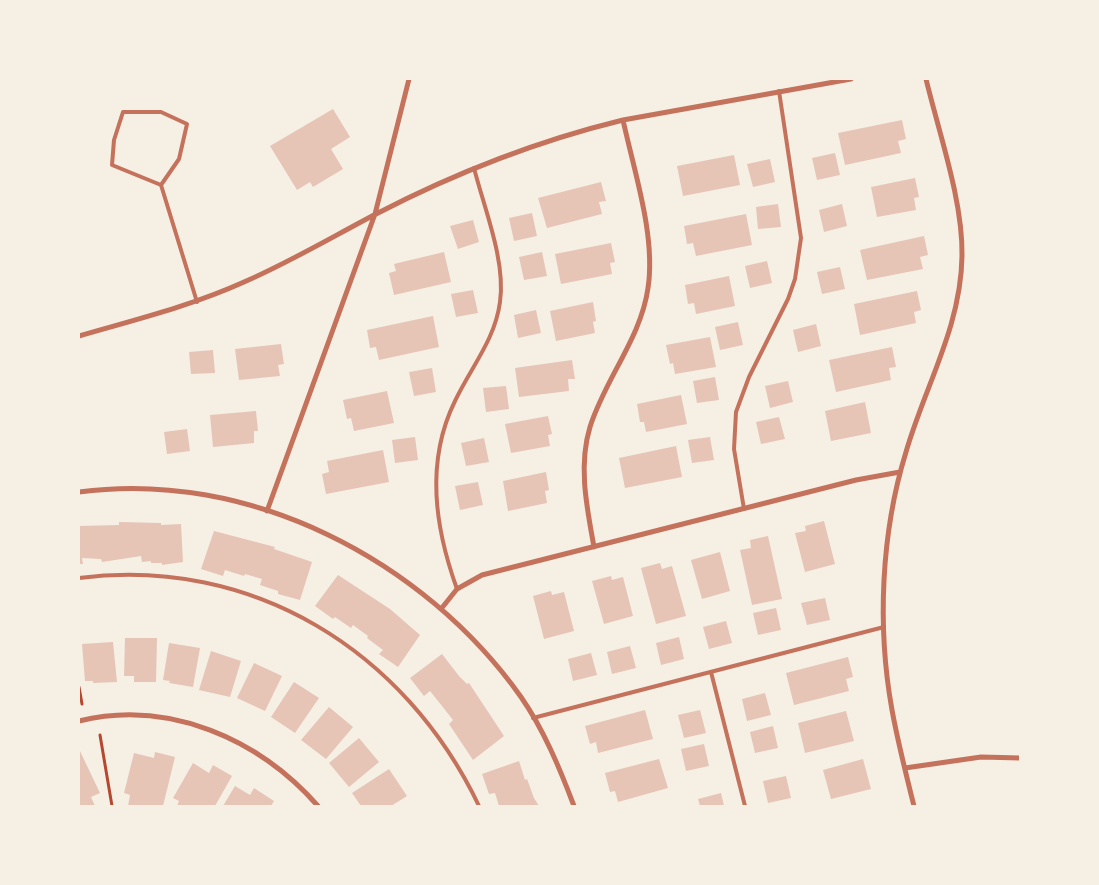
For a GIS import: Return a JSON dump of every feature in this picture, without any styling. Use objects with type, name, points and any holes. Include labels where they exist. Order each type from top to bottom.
[{"type":"street","points":[[267,511],[375,214],[409,79]]},
{"type":"street","points":[[79,336],[197,302],[286,263],[375,214],[512,152],[586,129],[623,120],[851,79]]},
{"type":"street","points":[[914,806],[892,708],[884,627],[887,550],[900,472],[914,426],[950,330],[960,282],[962,247],[958,214],[926,79]]},
{"type":"street","points":[[594,547],[586,495],[585,450],[598,407],[634,335],[642,313],[648,290],[651,266],[649,242],[623,120]]},
{"type":"street","points":[[441,609],[457,589],[482,575],[900,472]]},
{"type":"street","points":[[79,492],[128,489],[174,492],[220,499],[267,511],[331,536],[359,551],[416,587],[492,660],[533,718],[557,762],[574,806]]},
{"type":"street","points":[[79,721],[136,716],[162,718],[214,731],[262,755],[297,783],[318,806]]},
{"type":"street","points":[[905,768],[981,757],[1020,758]]},
{"type":"lane","points":[[744,509],[734,449],[736,412],[749,377],[788,299],[795,279],[800,251],[800,218],[779,91]]},
{"type":"lane","points":[[123,112],[161,112],[187,124],[179,158],[161,185],[112,165],[114,140],[123,112]]},
{"type":"lane","points":[[457,589],[445,555],[436,510],[439,452],[454,402],[490,340],[501,300],[497,257],[474,168]]},
{"type":"lane","points":[[161,185],[197,302]]},
{"type":"lane","points":[[79,578],[131,575],[199,582],[265,601],[326,631],[355,650],[406,696],[449,750],[479,806]]},
{"type":"lane","points":[[533,718],[884,627]]},
{"type":"lane","points":[[711,672],[746,806]]},
{"type":"path","points":[[79,687],[82,704]]},
{"type":"path","points":[[100,735],[112,806]]},
{"type":"building","points":[[333,109],[350,137],[331,149],[343,169],[313,187],[310,182],[297,190],[270,146]]},
{"type":"building","points":[[902,120],[906,139],[898,141],[901,153],[845,165],[838,133]]},
{"type":"building","points":[[835,153],[840,175],[817,180],[812,158]]},
{"type":"building","points":[[734,155],[740,185],[683,196],[677,166]]},
{"type":"building","points":[[770,159],[775,182],[753,187],[747,164]]},
{"type":"building","points":[[915,178],[919,197],[914,198],[916,210],[877,217],[871,187]]},
{"type":"building","points":[[601,182],[606,201],[599,202],[602,214],[547,228],[538,198]]},
{"type":"building","points":[[778,204],[781,227],[758,229],[756,207]]},
{"type":"building","points":[[842,204],[847,226],[824,232],[819,210]]},
{"type":"building","points":[[532,213],[537,236],[514,241],[509,218]]},
{"type":"building","points":[[746,214],[752,245],[696,256],[693,243],[687,244],[684,226]]},
{"type":"building","points":[[473,220],[479,242],[458,249],[450,226]]},
{"type":"building","points":[[924,236],[928,255],[920,257],[923,269],[867,280],[860,250]]},
{"type":"building","points":[[611,243],[615,262],[610,263],[612,274],[561,284],[555,254]]},
{"type":"building","points":[[444,252],[451,282],[394,295],[389,273],[396,271],[394,264]]},
{"type":"building","points":[[542,252],[547,276],[524,280],[519,257]]},
{"type":"building","points":[[767,261],[772,283],[750,288],[745,266]]},
{"type":"building","points":[[840,267],[845,289],[822,294],[817,272]]},
{"type":"building","points":[[729,276],[735,306],[696,314],[694,303],[688,304],[685,285]]},
{"type":"building","points":[[473,290],[478,313],[456,317],[451,294]]},
{"type":"building","points":[[917,291],[921,310],[914,312],[916,323],[860,335],[854,304]]},
{"type":"building","points":[[593,302],[596,321],[593,322],[595,333],[556,341],[550,311]]},
{"type":"building","points":[[536,310],[541,333],[518,338],[514,315]]},
{"type":"building","points":[[433,316],[439,347],[379,360],[376,347],[370,348],[367,330]]},
{"type":"building","points":[[738,322],[743,345],[720,350],[715,327]]},
{"type":"building","points":[[816,324],[821,346],[798,352],[793,330]]},
{"type":"building","points":[[710,337],[716,367],[675,374],[673,363],[670,364],[666,345]]},
{"type":"building","points":[[281,344],[284,364],[278,365],[280,376],[239,380],[235,349]]},
{"type":"building","points":[[892,347],[896,367],[889,368],[891,380],[836,392],[829,360]]},
{"type":"building","points":[[213,350],[215,373],[191,374],[189,352]]},
{"type":"building","points":[[572,360],[575,379],[568,379],[569,391],[519,397],[515,368]]},
{"type":"building","points":[[432,368],[436,392],[414,396],[409,372]]},
{"type":"building","points":[[715,377],[719,400],[697,403],[693,381]]},
{"type":"building","points":[[788,381],[793,402],[770,408],[765,386]]},
{"type":"building","points":[[506,386],[509,409],[486,412],[483,388]]},
{"type":"building","points":[[387,391],[394,423],[354,431],[351,418],[347,419],[343,400]]},
{"type":"building","points":[[681,395],[687,424],[646,432],[644,422],[640,422],[637,404]]},
{"type":"building","points":[[865,402],[871,433],[831,441],[825,411]]},
{"type":"building","points":[[256,411],[258,431],[254,431],[254,443],[213,447],[210,415]]},
{"type":"building","points":[[548,416],[552,434],[548,435],[550,446],[511,453],[505,424]]},
{"type":"building","points":[[779,417],[785,439],[761,444],[756,422]]},
{"type":"building","points":[[187,429],[190,451],[167,454],[164,432]]},
{"type":"building","points":[[415,437],[418,460],[395,463],[392,440]]},
{"type":"building","points":[[710,437],[714,460],[692,463],[688,440]]},
{"type":"building","points":[[484,438],[489,462],[466,466],[461,443]]},
{"type":"building","points":[[676,446],[682,477],[625,488],[619,458]]},
{"type":"building","points":[[383,450],[389,482],[326,494],[322,474],[329,472],[327,461]]},
{"type":"building","points":[[546,472],[549,490],[545,491],[547,503],[508,511],[503,481]]},
{"type":"building","points":[[478,482],[483,505],[460,510],[455,486]]},
{"type":"building","points":[[824,521],[835,564],[805,572],[795,533],[806,531],[805,526]]},
{"type":"building","points":[[119,522],[161,523],[161,525],[181,524],[183,562],[162,565],[162,563],[151,563],[151,561],[142,562],[141,556],[102,562],[101,559],[82,558],[83,564],[79,564],[79,526],[119,525]]},
{"type":"building","points":[[214,531],[275,547],[274,549],[312,562],[300,600],[278,594],[278,591],[260,585],[262,579],[225,570],[223,576],[201,569]]},
{"type":"building","points":[[768,536],[782,599],[752,605],[740,550],[751,548],[750,540]]},
{"type":"building","points":[[720,552],[730,591],[702,599],[691,560]]},
{"type":"building","points":[[660,563],[662,569],[672,566],[686,616],[656,624],[641,568]]},
{"type":"building","points":[[338,575],[390,609],[420,635],[398,667],[379,654],[383,650],[367,638],[368,636],[353,625],[351,628],[335,617],[333,619],[315,606]]},
{"type":"building","points":[[611,576],[612,580],[623,577],[633,616],[604,624],[592,581]]},
{"type":"building","points":[[551,591],[552,595],[564,592],[574,631],[544,639],[533,596]]},
{"type":"building","points":[[825,598],[830,620],[807,625],[801,603]]},
{"type":"building","points":[[776,608],[781,630],[758,635],[753,613]]},
{"type":"building","points":[[726,621],[732,643],[709,649],[703,627]]},
{"type":"building","points":[[679,637],[684,659],[661,665],[656,643]]},
{"type":"building","points":[[125,638],[157,638],[156,682],[134,682],[134,676],[124,676]]},
{"type":"building","points":[[113,642],[117,682],[93,683],[93,681],[85,681],[82,644]]},
{"type":"building","points":[[169,643],[200,648],[193,687],[169,683],[170,681],[163,680]]},
{"type":"building","points":[[630,646],[636,668],[612,674],[607,652]]},
{"type":"building","points":[[211,651],[241,661],[230,697],[199,690]]},
{"type":"building","points":[[591,653],[597,675],[573,681],[568,659]]},
{"type":"building","points":[[442,654],[459,676],[467,684],[469,683],[504,736],[473,760],[449,724],[453,720],[430,691],[424,696],[410,678]]},
{"type":"building","points":[[848,657],[853,677],[846,679],[849,691],[794,705],[786,673]]},
{"type":"building","points":[[254,663],[282,676],[265,711],[237,698]]},
{"type":"building","points":[[294,682],[319,698],[295,733],[271,717]]},
{"type":"building","points":[[765,693],[771,715],[747,721],[742,699]]},
{"type":"building","points":[[329,707],[353,727],[326,759],[301,740]]},
{"type":"building","points":[[645,710],[653,739],[598,753],[596,742],[590,744],[585,726]]},
{"type":"building","points":[[700,710],[706,733],[684,738],[678,715]]},
{"type":"building","points":[[846,711],[854,741],[805,753],[798,723]]},
{"type":"building","points":[[773,726],[778,748],[755,753],[750,732]]},
{"type":"building","points":[[359,738],[379,762],[349,787],[329,763]]},
{"type":"building","points":[[704,744],[709,766],[686,771],[681,749]]},
{"type":"building","points":[[79,749],[100,793],[91,797],[95,806],[79,806]]},
{"type":"building","points":[[155,752],[175,757],[163,806],[128,806],[130,795],[124,793],[134,753],[154,758]]},
{"type":"building","points":[[659,759],[668,788],[618,802],[615,791],[610,792],[605,773]]},
{"type":"building","points":[[863,759],[871,789],[831,799],[823,770]]},
{"type":"building","points":[[519,761],[525,780],[527,779],[539,806],[499,806],[495,793],[489,794],[482,774]]},
{"type":"building","points":[[193,763],[209,773],[213,765],[232,776],[215,806],[177,806],[179,801],[173,798]]},
{"type":"building","points":[[389,769],[407,796],[391,806],[361,806],[352,793]]},
{"type":"building","points":[[786,776],[791,798],[768,803],[763,781]]},
{"type":"building","points":[[235,786],[250,795],[254,788],[274,801],[271,806],[223,806]]},
{"type":"building","points":[[721,793],[724,806],[700,806],[698,799]]}]
